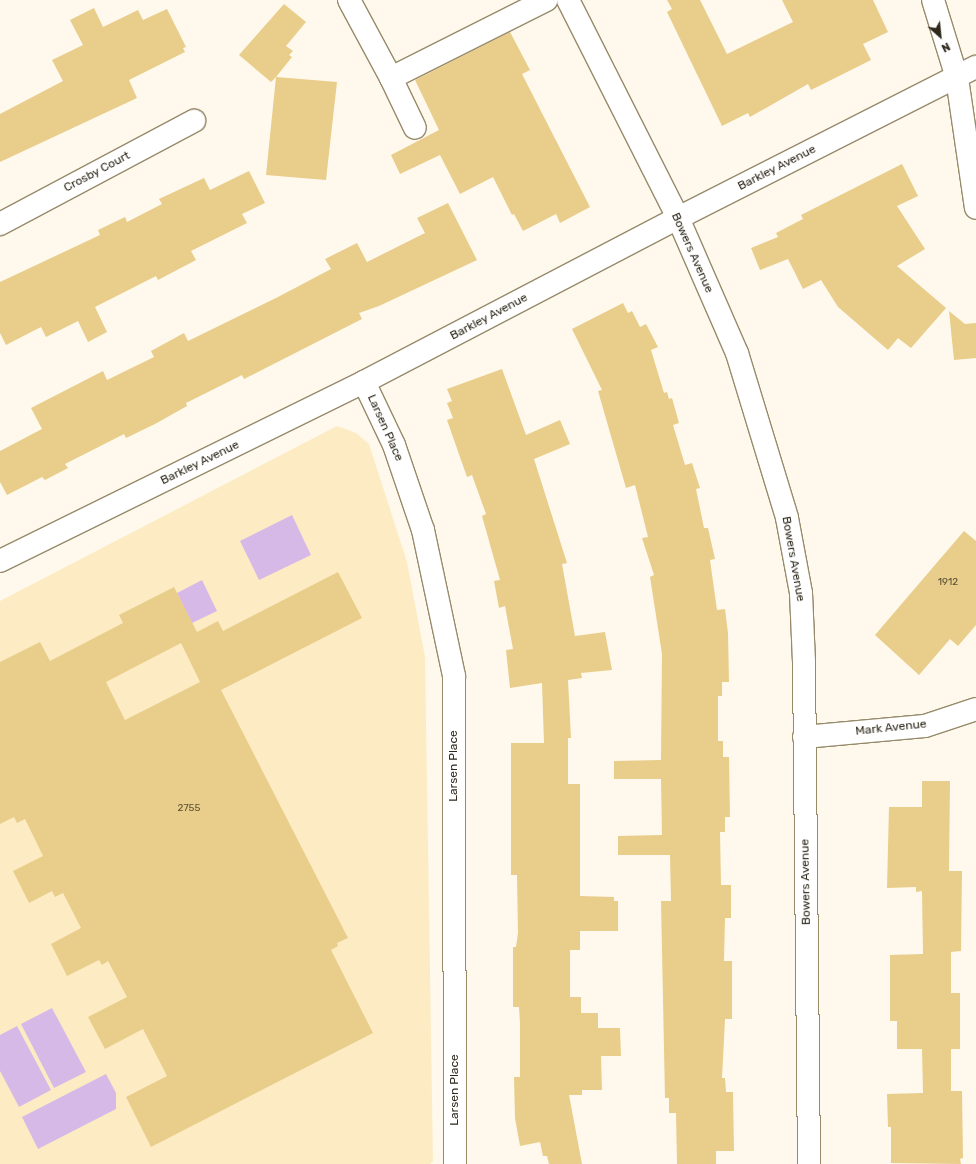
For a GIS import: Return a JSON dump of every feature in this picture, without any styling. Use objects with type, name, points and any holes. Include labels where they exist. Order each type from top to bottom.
[{"type":"street","points":[[349,0],[391,78],[415,128]]},
{"type":"street","points":[[391,78],[546,0]]},
{"type":"street","name":"Bowers Avenue","points":[[568,0],[678,218],[737,353],[787,518],[801,593],[809,1164]]},
{"type":"street","points":[[933,0],[957,78],[976,208]]},
{"type":"street","name":"Barkley Avenue","points":[[0,561],[364,382],[678,218],[957,78],[976,67]]},
{"type":"street","name":"Crosby Court","points":[[0,224],[194,121]]},
{"type":"street","name":"Larsen Place","points":[[364,382],[394,444],[423,530],[454,676],[455,1164]]},
{"type":"street","name":"Mark Avenue","points":[[804,737],[926,726],[976,709]]},
{"type":"shaded area","points":[[337,426],[356,433],[369,444],[407,562],[425,657],[433,1161],[430,1164],[0,1164],[0,601]]},
{"type":"shaded area","points":[[292,515],[311,555],[259,580],[240,541]]},
{"type":"shaded area","points":[[202,580],[217,611],[192,623],[177,593]]},
{"type":"shaded area","points":[[52,1008],[86,1072],[54,1088],[21,1024]]},
{"type":"shaded area","points":[[17,1026],[51,1090],[19,1107],[0,1071],[0,1035]]},
{"type":"shaded area","points":[[106,1074],[116,1093],[116,1109],[38,1149],[22,1117]]},
{"type":"building","points":[[667,0],[700,0],[727,54],[793,22],[782,0],[873,0],[888,32],[863,44],[871,60],[811,90],[808,84],[750,117],[748,113],[722,126],[667,12],[672,9]]},
{"type":"building","points":[[284,4],[306,22],[286,46],[293,51],[289,55],[292,57],[271,82],[239,55]]},
{"type":"building","points":[[94,8],[103,27],[138,10],[143,20],[167,9],[186,47],[183,48],[185,52],[129,80],[137,98],[0,162],[0,114],[63,81],[52,60],[83,45],[70,20]]},
{"type":"building","points":[[510,32],[530,70],[522,74],[590,207],[560,223],[556,214],[523,231],[514,214],[512,215],[493,177],[460,194],[440,155],[400,174],[391,155],[439,130],[415,80]]},
{"type":"building","points":[[276,77],[337,82],[326,180],[266,175]]},
{"type":"building","points":[[902,164],[918,196],[897,206],[925,249],[897,266],[946,308],[911,348],[898,338],[888,350],[838,307],[821,280],[803,289],[788,259],[760,270],[751,248],[778,237],[776,233],[803,219],[801,215]]},
{"type":"building","points":[[249,171],[265,203],[242,214],[247,223],[191,251],[196,260],[158,280],[156,276],[95,307],[107,332],[88,342],[78,321],[46,337],[41,327],[6,345],[0,333],[0,282],[100,235],[98,230],[125,217],[127,222],[162,204],[159,199],[204,178],[210,190]]},
{"type":"building","points":[[448,203],[477,260],[379,306],[359,313],[362,319],[244,379],[242,375],[186,403],[187,406],[155,424],[126,438],[124,434],[65,464],[68,468],[45,480],[42,477],[7,495],[0,482],[0,451],[42,429],[31,408],[103,371],[107,380],[154,357],[151,351],[184,333],[188,341],[278,297],[331,269],[325,259],[357,243],[367,262],[425,233],[417,218]]},
{"type":"building","points":[[623,303],[628,313],[632,311],[640,327],[646,324],[658,347],[651,350],[664,393],[667,392],[669,399],[672,398],[679,423],[673,425],[685,465],[692,463],[700,488],[696,489],[704,528],[708,528],[715,559],[710,560],[717,610],[725,609],[728,633],[729,682],[722,682],[722,696],[718,696],[718,741],[723,741],[723,757],[729,757],[730,817],[725,817],[725,832],[720,832],[721,885],[731,885],[731,918],[725,918],[724,961],[732,961],[732,1019],[725,1019],[722,1078],[725,1078],[726,1092],[733,1092],[734,1151],[716,1151],[716,1164],[677,1164],[676,1113],[669,1113],[669,1098],[665,1098],[661,901],[671,901],[670,855],[618,855],[618,836],[662,835],[661,779],[614,779],[614,761],[661,760],[662,654],[650,577],[654,575],[642,538],[648,537],[635,485],[626,488],[598,391],[602,390],[572,329]]},
{"type":"building","points":[[949,311],[965,324],[976,323],[976,358],[954,360]]},
{"type":"building","points":[[502,369],[526,435],[560,420],[570,444],[534,459],[567,563],[562,564],[575,636],[605,632],[612,670],[581,673],[582,678],[568,680],[571,738],[568,738],[568,784],[580,784],[580,896],[614,897],[614,901],[618,901],[618,931],[580,931],[580,950],[570,950],[570,997],[581,997],[581,1013],[598,1013],[598,1028],[620,1028],[621,1056],[601,1056],[602,1090],[582,1090],[582,1095],[569,1095],[582,1164],[549,1164],[547,1156],[543,1156],[540,1142],[520,1146],[515,1118],[514,1077],[520,1077],[520,1023],[519,1007],[513,1007],[513,947],[516,947],[518,933],[517,875],[511,875],[511,743],[544,743],[542,683],[510,688],[506,650],[513,649],[505,606],[499,608],[494,581],[500,580],[482,516],[486,514],[472,475],[467,477],[447,420],[453,418],[447,403],[452,401],[447,389]]},
{"type":"building","points":[[964,531],[976,541],[976,625],[958,646],[950,639],[919,675],[875,635]]},
{"type":"building","points":[[338,572],[362,618],[221,690],[348,938],[337,943],[338,946],[331,950],[373,1033],[151,1147],[126,1097],[167,1076],[143,1029],[105,1049],[88,1017],[127,997],[108,961],[102,965],[99,960],[67,976],[51,944],[81,928],[63,893],[55,897],[52,891],[29,903],[13,871],[43,856],[25,819],[17,823],[14,817],[0,824],[0,662],[40,642],[50,661],[123,623],[119,615],[174,587],[197,632],[218,621],[223,631]],"holes":[[[181,643],[200,682],[125,720],[106,682]]]},
{"type":"building","points":[[922,781],[950,781],[949,871],[962,871],[961,951],[951,952],[951,993],[960,993],[960,1049],[951,1049],[951,1091],[962,1091],[963,1158],[960,1159],[961,1164],[891,1163],[891,1127],[888,1127],[887,1094],[923,1093],[922,1049],[897,1049],[897,1021],[890,1021],[890,955],[923,954],[922,891],[916,892],[916,887],[887,888],[889,807],[922,807]]}]
